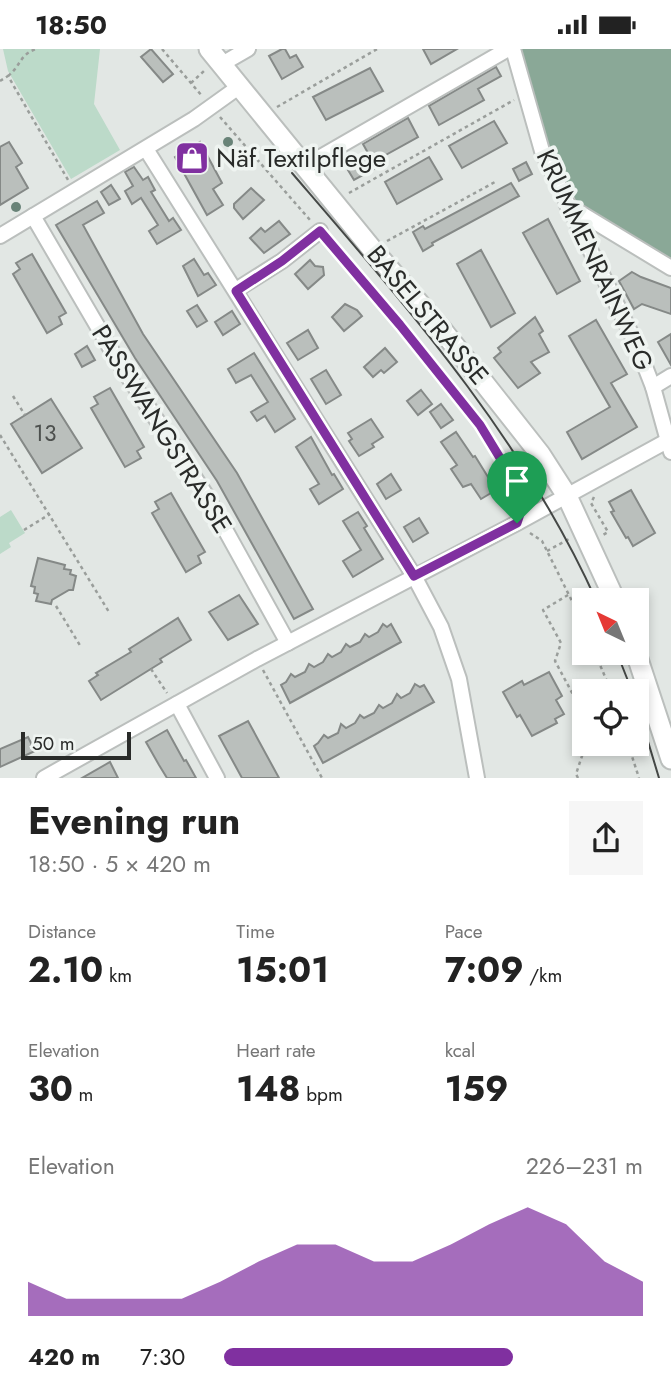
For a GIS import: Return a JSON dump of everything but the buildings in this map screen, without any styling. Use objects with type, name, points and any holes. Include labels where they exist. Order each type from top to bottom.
[{"type":"main road","name":"BASELSTRASSE","points":[[209,49],[510,413],[567,496],[609,588]]},
{"type":"main road","points":[[640,665],[671,759]]},
{"type":"street","points":[[222,64],[248,49]]},
{"type":"street","points":[[305,166],[508,49]]},
{"type":"street","name":"KRUMMENRAINWEG","points":[[44,778],[257,659],[567,496],[669,447],[653,387],[637,346],[542,151],[513,49]]},
{"type":"street","points":[[0,236],[146,149],[240,86]]},
{"type":"street","points":[[146,149],[414,576],[441,627],[459,679],[477,778]]},
{"type":"street","points":[[566,204],[671,268]]},
{"type":"street","name":"PASSWANGSTRASSE","points":[[33,216],[116,358],[206,495],[288,643]]},
{"type":"street","points":[[236,291],[282,261],[320,231]]},
{"type":"street","points":[[653,387],[671,376]]},
{"type":"street","points":[[176,704],[217,778]]},
{"type":"path","points":[[0,81],[15,71],[22,56],[36,49]]},
{"type":"path","points":[[162,49],[400,325],[480,425],[525,499],[517,523],[542,541],[572,599]]},
{"type":"path","points":[[264,115],[377,49]]},
{"type":"path","points":[[8,76],[75,191]]},
{"type":"path","points":[[334,201],[526,93]]},
{"type":"path","points":[[372,249],[495,182]]},
{"type":"path","points":[[13,396],[25,415]]},
{"type":"path","points":[[0,435],[109,612]]},
{"type":"path","points":[[24,530],[50,515]]},
{"type":"path","points":[[570,595],[544,610],[561,643],[555,661],[572,693]]},
{"type":"path","points":[[56,606],[81,647]]},
{"type":"path","points":[[257,659],[321,778]]},
{"type":"path","points":[[151,669],[176,704]]},
{"type":"path","points":[[578,778],[576,774],[582,756]]},
{"type":"path","points":[[632,756],[639,778]]},
{"type":"green space","points":[[3,49],[100,49],[94,104],[120,150],[71,179],[8,71]]},
{"type":"green space","points":[[513,49],[671,49],[671,268],[566,204]]},
{"type":"green space","points":[[11,510],[25,533],[9,543],[11,547],[0,554],[0,517]]},
{"type":"tram line","points":[[292,173],[378,273],[460,376],[534,484],[590,588]]},
{"type":"tram line","points":[[622,665],[627,679]]},
{"type":"tram line","points":[[649,745],[659,778]]},
{"type":"place","name":"Näf Textilpflege","points":[[192,158]]},
{"type":"route","points":[[320,231],[480,425],[525,499],[517,523],[414,576],[236,291],[282,261],[320,231]]}]
